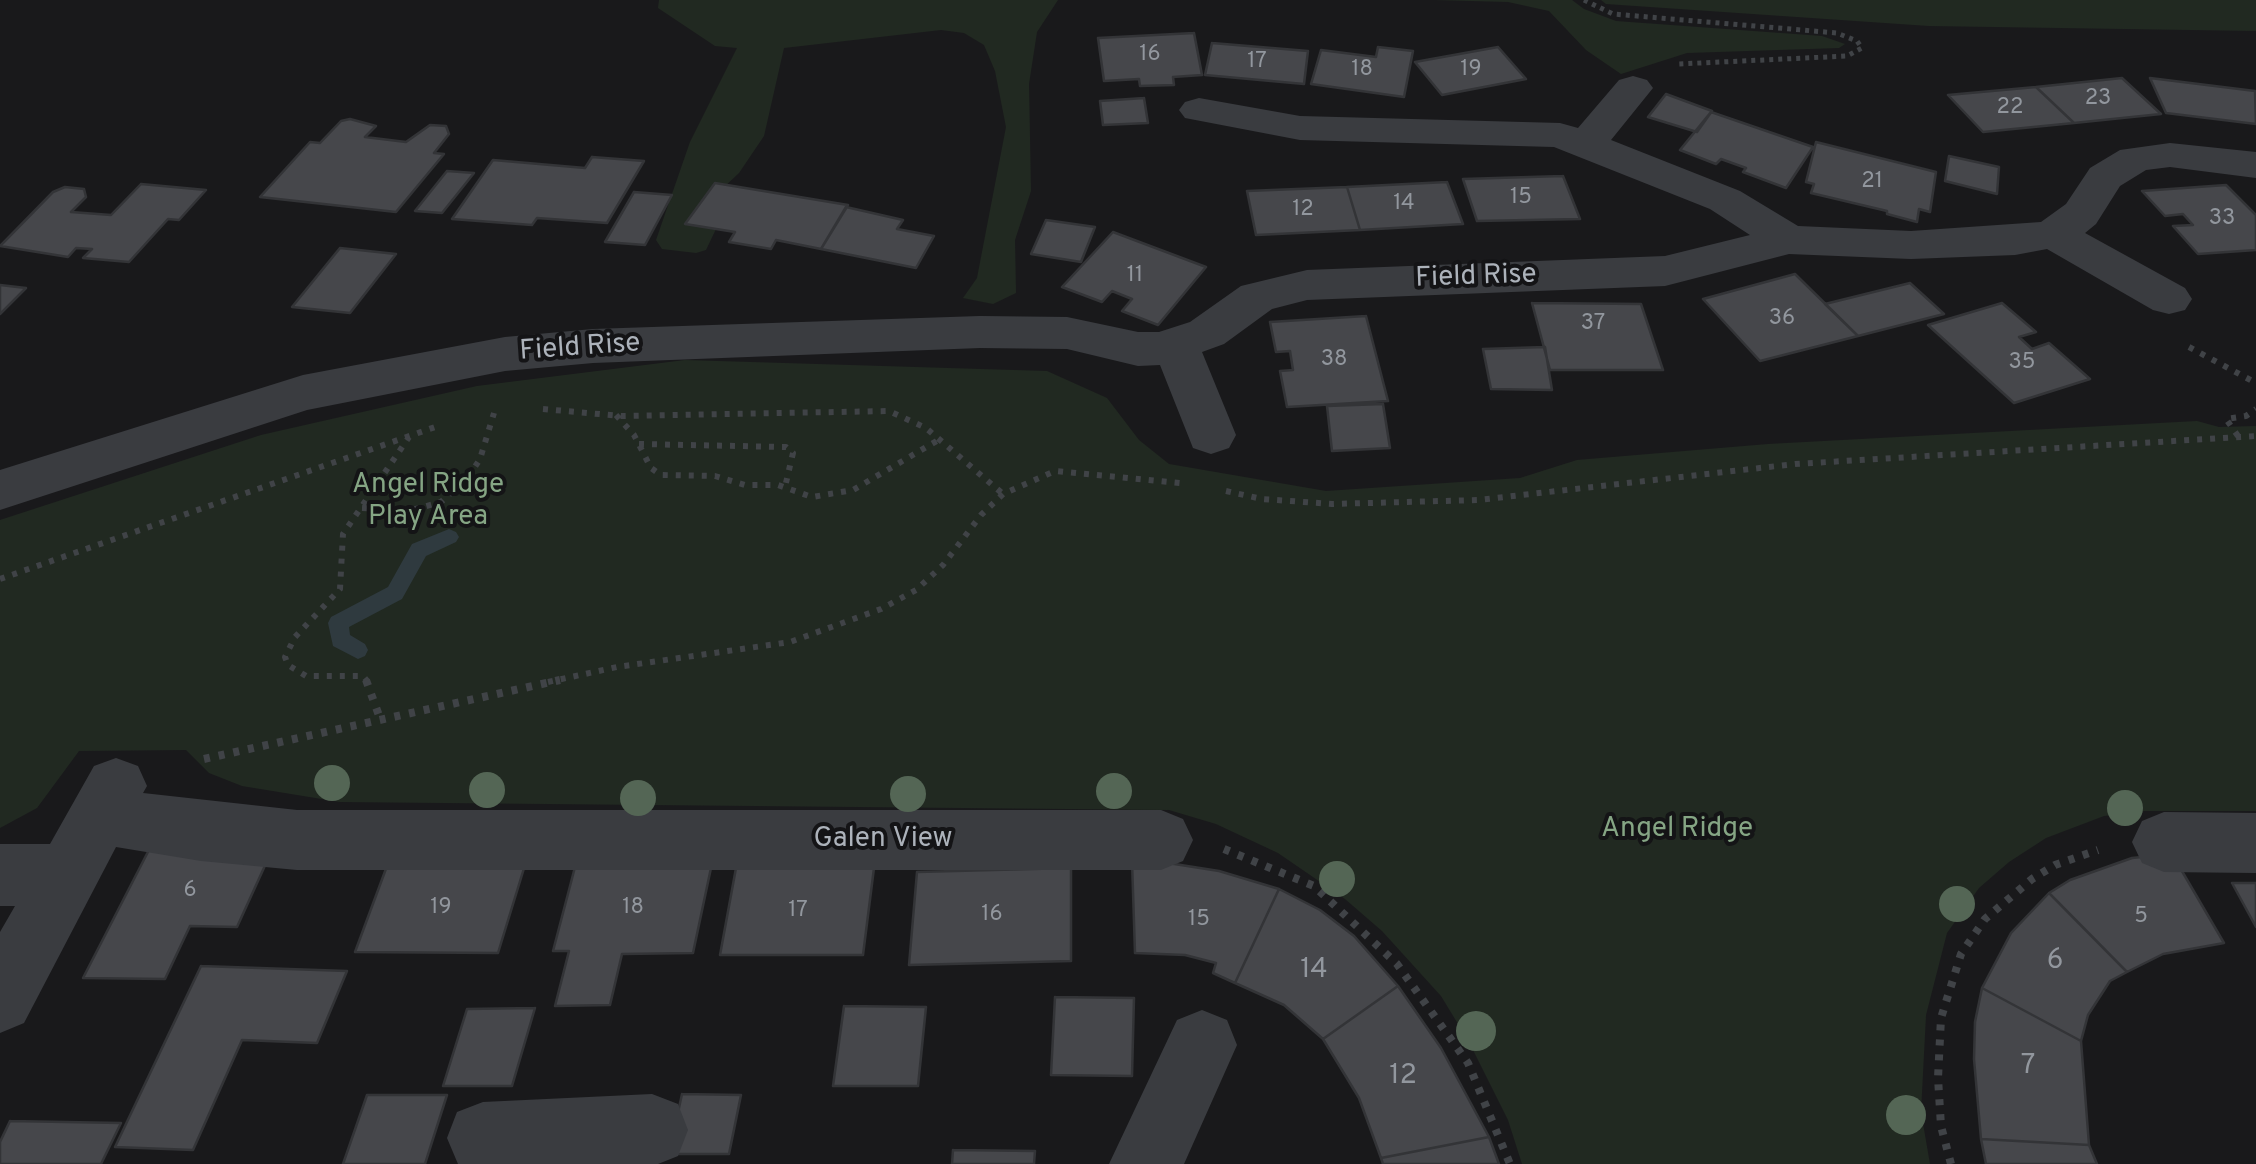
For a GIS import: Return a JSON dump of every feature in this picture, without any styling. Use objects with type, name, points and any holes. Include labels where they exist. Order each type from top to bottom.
[{"type":"street","points":[[1587,144],[1633,88]]},
{"type":"street","points":[[1199,110],[1300,128],[1560,135],[1725,200],[1789,240]]},
{"type":"street","points":[[2172,319],[2053,234],[2080,214],[2105,177],[2136,158],[2170,155],[2256,165]]},
{"type":"street","name":"Field Rise","points":[[0,490],[304,392],[505,354],[612,346],[980,332],[1067,333],[1147,349],[1176,345],[1207,333],[1257,297],[1307,285],[1666,272],[1789,240],[1969,244],[2053,234]]},
{"type":"street","points":[[1176,345],[1211,435]]},
{"type":"street","name":"Galen View","points":[[68,875],[108,801],[201,832],[297,840],[1161,840]]},
{"type":"street","points":[[2164,842],[2256,843]]},
{"type":"street","points":[[0,875],[68,875],[0,999]]},
{"type":"street","points":[[1146,1164],[1202,1044]]},
{"type":"street","points":[[483,1138],[621,1142]]},
{"type":"path","points":[[1584,0],[1613,14],[1837,33],[1857,40],[1862,48],[1847,56],[1674,65],[1654,72],[1633,88]]},
{"type":"path","points":[[2172,319],[2256,383]]},
{"type":"path","points":[[2239,437],[2226,419],[2246,416],[2256,409]]},
{"type":"path","points":[[540,410],[616,416],[878,410],[911,418],[1003,494]]},
{"type":"path","points":[[478,416],[509,412]]},
{"type":"path","points":[[362,508],[412,510],[441,502],[469,476],[480,459],[494,413]]},
{"type":"path","points":[[616,416],[639,444],[651,468],[662,475],[715,476],[746,486],[785,487],[812,497],[844,493],[940,439]]},
{"type":"path","points":[[0,579],[444,424]]},
{"type":"path","points":[[381,721],[371,686],[362,676],[306,676],[288,666],[285,657],[295,638],[340,589],[344,580],[341,542],[410,436]]},
{"type":"path","points":[[1208,487],[1262,498],[1332,504],[1478,500],[1796,464],[2256,436]]},
{"type":"path","points":[[639,444],[777,446],[793,453],[785,487]]},
{"type":"path","points":[[195,761],[617,667],[759,650],[808,636],[881,609],[916,590],[943,565],[1003,494],[1055,471],[1191,485]]},
{"type":"path","points":[[1161,840],[1232,850],[1276,867],[1314,886],[1362,927],[1422,996],[1468,1063],[1510,1164]]},
{"type":"path","points":[[1951,1164],[1938,1102],[1941,1018],[1950,984],[1972,937],[2008,898],[2054,865],[2106,848],[2164,842]]},
{"type":"green space","points":[[659,0],[1058,0],[1037,32],[1029,84],[1031,191],[1015,240],[1016,293],[993,304],[963,298],[977,278],[1006,127],[995,71],[984,45],[964,33],[941,30],[784,48],[764,136],[739,173],[686,223],[716,229],[706,250],[696,253],[662,249],[656,240],[690,142],[737,48],[715,46],[658,8]]},
{"type":"green space","points":[[1434,0],[1572,0],[1616,21],[1822,36],[1845,44],[1839,48],[1687,53],[1621,74],[1586,50],[1549,11],[1508,2]]},
{"type":"green space","points":[[1601,0],[2256,0],[2256,31],[1929,26],[1606,4]]},
{"type":"green space","name":"Angel Ridge","points":[[685,360],[1047,371],[1107,398],[1139,440],[1169,464],[1326,491],[1520,478],[1577,460],[1768,444],[2197,421],[2219,427],[2256,426],[2256,811],[2145,811],[2104,816],[2046,838],[1979,888],[1947,933],[1926,1015],[1921,1112],[1930,1164],[1522,1164],[1508,1120],[1469,1042],[1441,996],[1382,931],[1345,899],[1278,853],[1216,824],[1169,810],[340,802],[242,786],[209,773],[186,750],[79,751],[37,808],[0,828],[0,520],[261,435],[477,386]]},
{"type":"building","points":[[1194,33],[1202,75],[1173,77],[1174,85],[1140,86],[1139,79],[1104,81],[1098,38]]},
{"type":"building","points":[[1212,43],[1308,51],[1304,84],[1205,75]]},
{"type":"building","points":[[1378,47],[1413,51],[1404,97],[1311,84],[1321,50],[1376,57]]},
{"type":"building","points":[[1498,47],[1526,79],[1442,95],[1415,62]]},
{"type":"building","points":[[2122,78],[2161,114],[2074,123],[2036,87]]},
{"type":"building","points":[[2150,78],[2255,91],[2256,124],[2166,113]]},
{"type":"building","points":[[2036,87],[2074,123],[1983,132],[1948,95]]},
{"type":"building","points":[[1666,94],[1712,111],[1697,132],[1648,117]]},
{"type":"building","points":[[1144,98],[1148,123],[1103,125],[1100,101]]},
{"type":"building","points":[[1711,112],[1813,147],[1786,188],[1721,159],[1716,164],[1680,150]]},
{"type":"building","points":[[350,119],[376,126],[365,137],[406,142],[430,125],[446,126],[449,134],[434,153],[444,154],[396,212],[260,197],[310,142],[320,143],[341,121]]},
{"type":"building","points":[[1816,142],[1936,172],[1930,212],[1919,209],[1917,222],[1811,193],[1814,184],[1806,182]]},
{"type":"building","points":[[1949,156],[1999,167],[1997,194],[1945,181]]},
{"type":"building","points":[[592,157],[644,161],[607,223],[537,218],[532,225],[452,219],[493,160],[585,168]]},
{"type":"building","points":[[447,171],[474,173],[442,213],[415,211]]},
{"type":"building","points":[[1563,176],[1580,219],[1477,221],[1463,179]]},
{"type":"building","points":[[1447,182],[1463,224],[1360,230],[1347,187]]},
{"type":"building","points":[[715,183],[848,205],[821,249],[776,240],[771,249],[729,242],[735,232],[685,224]]},
{"type":"building","points":[[141,184],[206,190],[179,220],[168,219],[129,262],[83,258],[92,249],[76,248],[68,257],[0,246],[53,192],[65,187],[84,189],[86,197],[71,212],[111,215]]},
{"type":"building","points":[[2226,185],[2256,215],[2256,250],[2198,254],[2173,226],[2193,225],[2183,214],[2165,216],[2142,191]]},
{"type":"building","points":[[1347,187],[1360,230],[1256,235],[1247,191]]},
{"type":"building","points":[[634,192],[672,195],[645,245],[605,242]]},
{"type":"building","points":[[846,207],[903,220],[897,229],[934,236],[916,268],[821,249]]},
{"type":"building","points":[[1046,220],[1095,227],[1081,262],[1031,254]]},
{"type":"building","points":[[1113,232],[1206,267],[1158,325],[1122,311],[1132,299],[1112,291],[1102,302],[1062,287]]},
{"type":"building","points":[[340,248],[396,254],[350,313],[292,307]]},
{"type":"building","points":[[1795,274],[1858,336],[1760,361],[1703,299]]},
{"type":"building","points":[[1910,283],[1944,314],[1858,336],[1825,304]]},
{"type":"building","points":[[0,285],[26,288],[0,314]]},
{"type":"building","points":[[1532,303],[1641,304],[1663,370],[1550,370]]},
{"type":"building","points":[[2002,303],[2036,332],[2019,337],[2032,349],[2049,343],[2090,379],[2014,403],[1928,325]]},
{"type":"building","points":[[1366,316],[1388,401],[1287,407],[1280,371],[1293,370],[1290,351],[1276,352],[1270,322]]},
{"type":"building","points":[[1545,347],[1552,390],[1491,389],[1483,349]]},
{"type":"building","points":[[1383,404],[1390,448],[1332,451],[1327,406]]},
{"type":"building","points":[[151,846],[268,859],[237,927],[190,926],[165,979],[83,978]]},
{"type":"building","points":[[2172,854],[2224,943],[2163,954],[2127,972],[2049,893],[2070,880],[2132,858]]},
{"type":"building","points":[[1132,861],[1219,871],[1279,889],[1235,983],[1213,973],[1216,963],[1185,955],[1135,953]]},
{"type":"building","points":[[525,865],[498,953],[355,952],[387,866]]},
{"type":"building","points":[[575,867],[711,868],[693,953],[622,954],[610,1005],[555,1006],[569,951],[553,951]]},
{"type":"building","points":[[736,868],[874,868],[863,955],[720,955]]},
{"type":"building","points":[[1071,868],[1071,961],[909,965],[917,872]]},
{"type":"building","points":[[2232,883],[2256,883],[2256,927]]},
{"type":"building","points":[[1279,889],[1320,910],[1354,936],[1398,986],[1323,1039],[1284,1005],[1235,983]]},
{"type":"building","points":[[2049,893],[2127,972],[2110,981],[2088,1015],[2081,1041],[1982,988],[2011,933]]},
{"type":"building","points":[[201,966],[347,971],[317,1043],[242,1040],[193,1150],[115,1147]]},
{"type":"building","points":[[1398,986],[1441,1048],[1489,1137],[1381,1158],[1359,1098],[1323,1039]]},
{"type":"building","points":[[1982,988],[2081,1041],[2089,1145],[1981,1139],[1974,1059],[1975,1022]]},
{"type":"building","points":[[1055,997],[1134,998],[1132,1076],[1051,1075]]},
{"type":"building","points":[[844,1006],[926,1007],[918,1086],[833,1086]]},
{"type":"building","points":[[535,1008],[512,1086],[443,1086],[467,1009]]},
{"type":"building","points":[[682,1094],[741,1095],[729,1154],[669,1154]]},
{"type":"building","points":[[367,1095],[447,1095],[425,1164],[343,1164]]},
{"type":"building","points":[[10,1121],[121,1123],[101,1164],[0,1164],[0,1142]]},
{"type":"building","points":[[1489,1137],[1499,1164],[1383,1164],[1381,1158]]},
{"type":"building","points":[[1981,1139],[2089,1145],[2097,1164],[1986,1164]]},
{"type":"building","points":[[953,1150],[1035,1151],[1034,1164],[952,1164]]},
{"type":"waterway","points":[[358,650],[340,640],[338,623],[395,593],[419,550],[449,537]]},
{"type":"park label","name":"Angel Ridge Play Area","points":[[428,502]]}]
